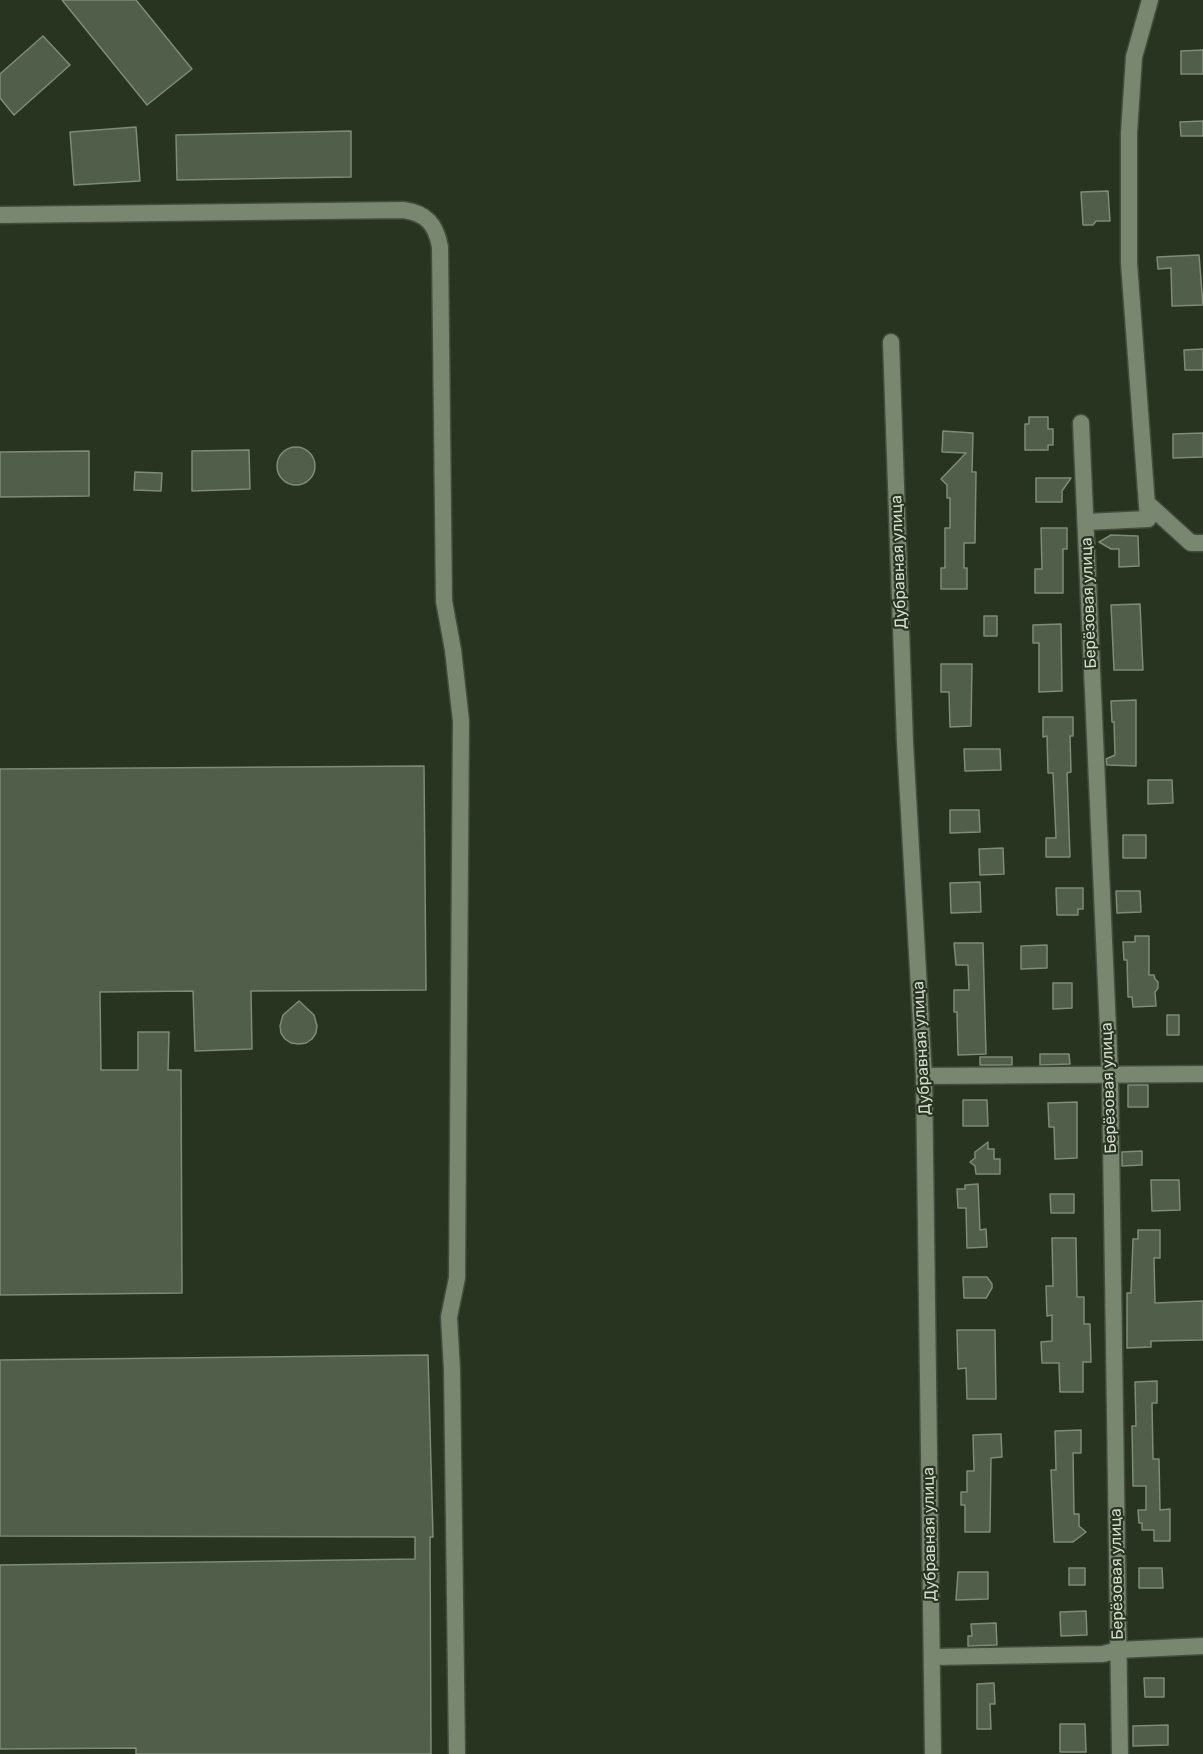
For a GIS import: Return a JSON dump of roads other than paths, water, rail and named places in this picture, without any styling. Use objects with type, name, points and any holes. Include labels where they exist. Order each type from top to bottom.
[{"type":"street","points":[[1148,511],[1129,263],[1129,133],[1134,57],[1150,0]]},
{"type":"street","points":[[0,215],[403,210],[417,212],[438,234],[444,601],[453,650],[461,721],[457,1278],[449,1317],[452,1370],[457,1754]]},
{"type":"street","name":"Дубравная улица","points":[[891,342],[905,743],[924,1076],[933,1754]]},
{"type":"street","name":"Берёзовая улица","points":[[1082,423],[1110,1074],[1120,1754]]},
{"type":"street","points":[[1086,522],[1148,511],[1191,543],[1203,543]]},
{"type":"street","points":[[924,1076],[1203,1074]]},
{"type":"street","points":[[932,1657],[1103,1654],[1118,1650],[1203,1646]]}]
